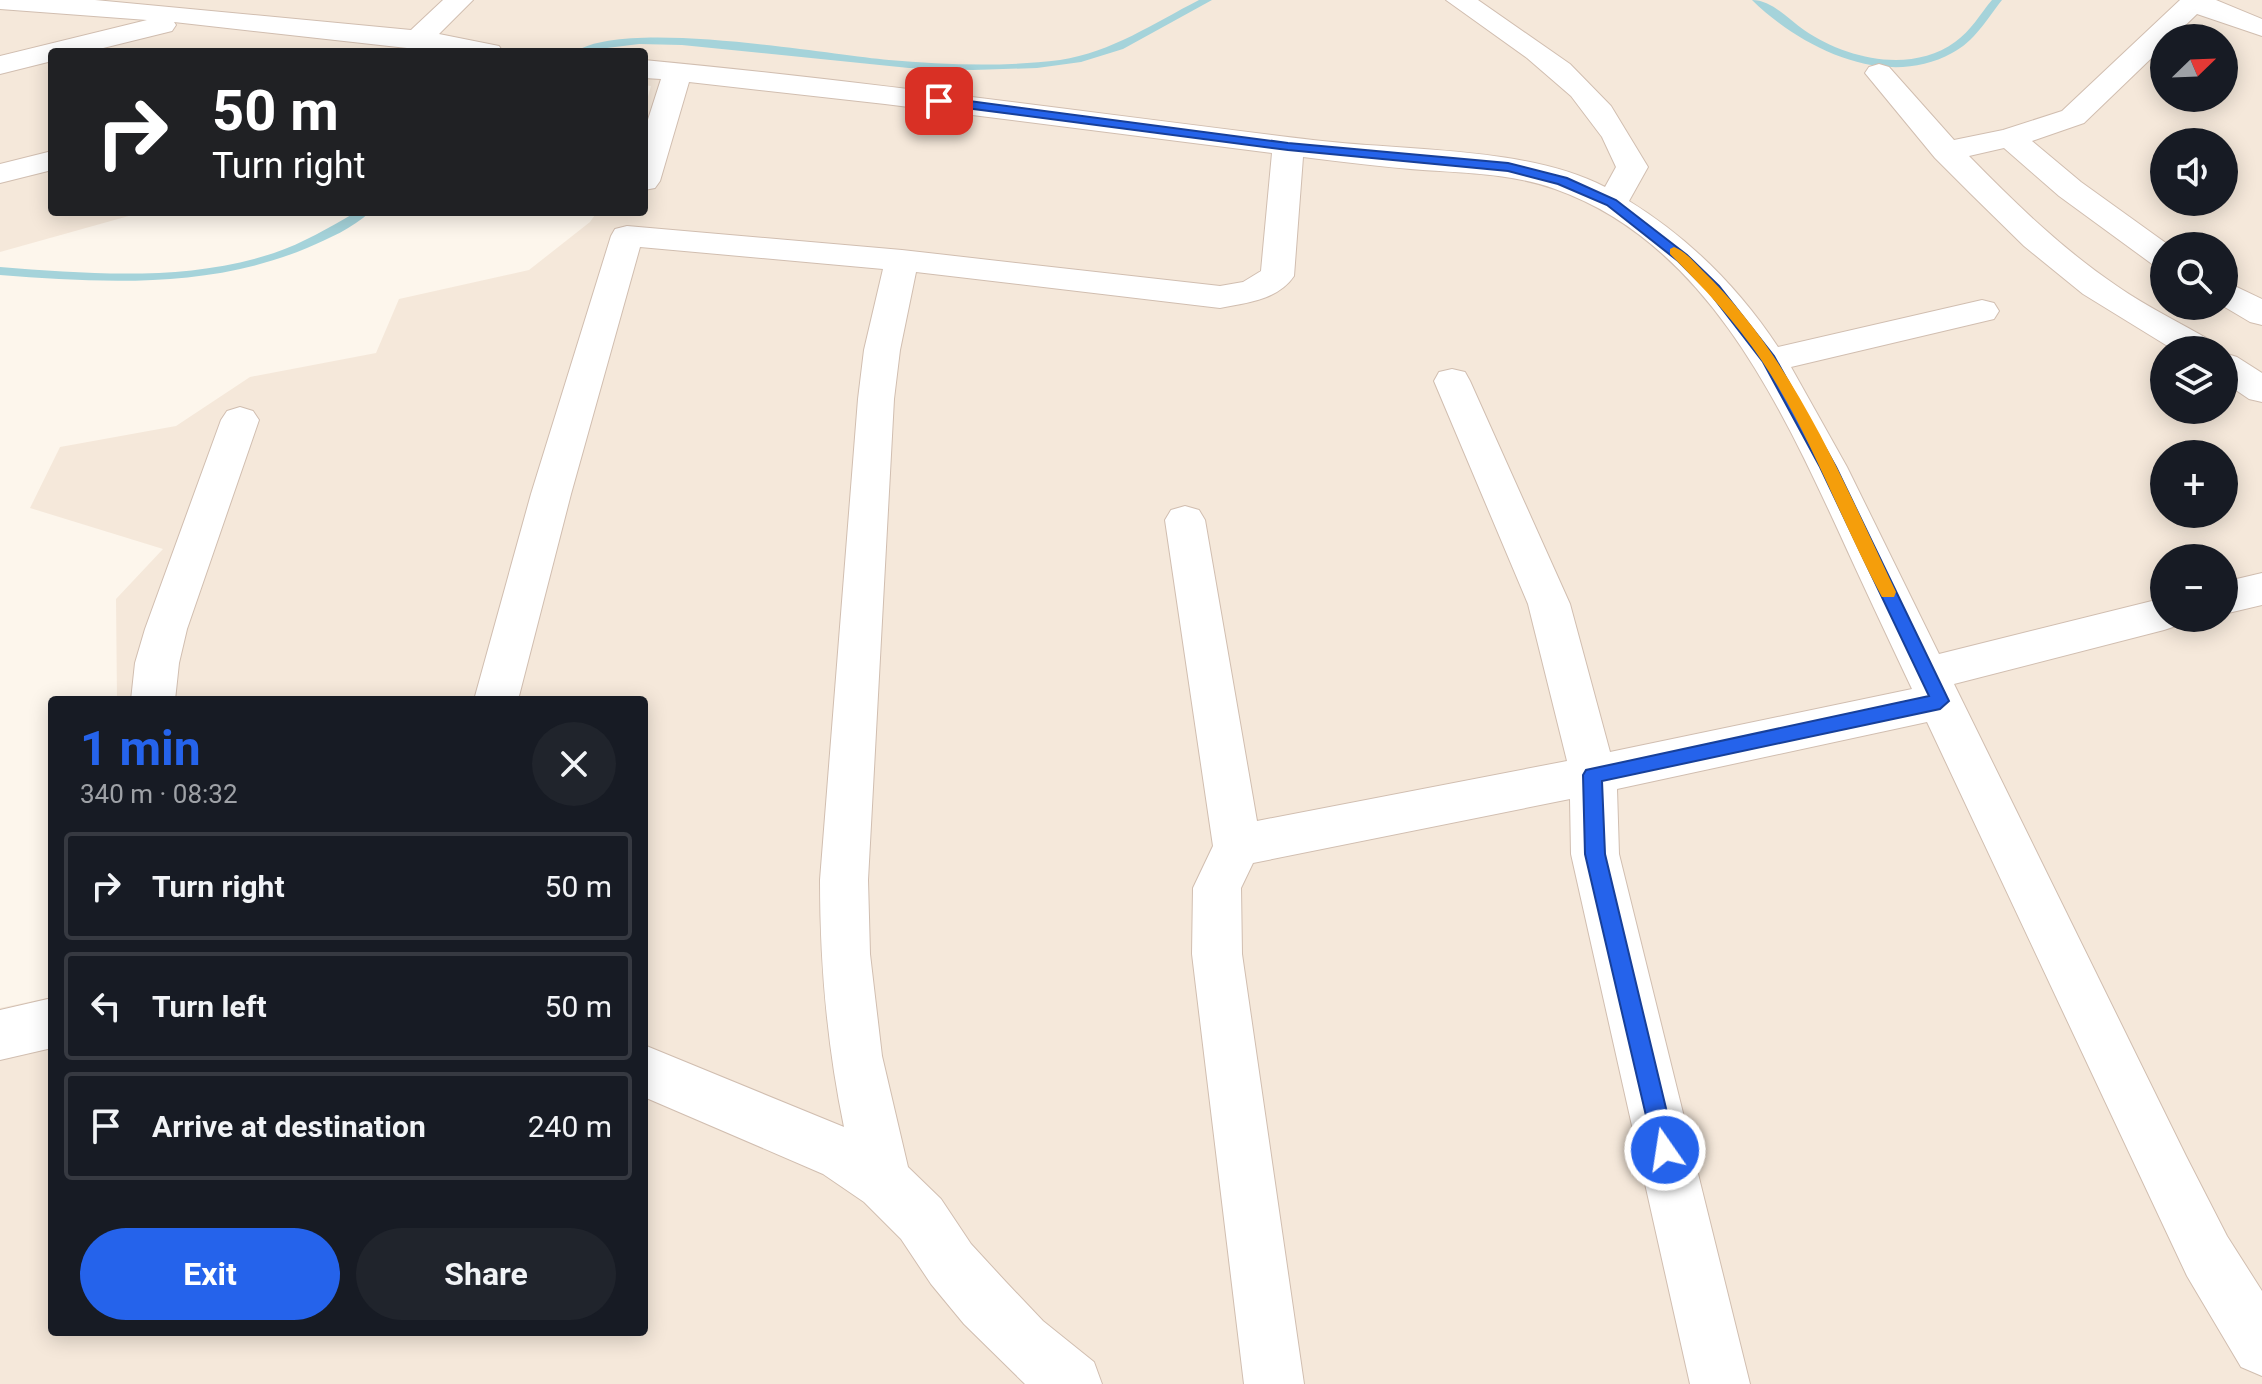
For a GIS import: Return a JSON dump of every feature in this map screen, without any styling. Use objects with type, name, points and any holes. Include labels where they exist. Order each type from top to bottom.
[{"type":"street","points":[[418,39],[459,0]]},
{"type":"street","points":[[1460,0],[1559,66],[1580,86],[1620,138],[1632,167],[1612,203]]},
{"type":"street","points":[[0,1],[199,16],[418,39],[456,48]]},
{"type":"street","points":[[1946,151],[2010,138],[2073,117],[2198,2],[2262,28]]},
{"type":"street","points":[[68,48],[199,16]]},
{"type":"street","points":[[0,65],[48,53]]},
{"type":"street","points":[[648,155],[661,71],[1001,108],[1288,147],[1508,167],[1562,181],[1612,203],[1682,258],[1714,289],[1769,360],[1828,467],[2166,1176],[2207,1256],[2262,1346]]},
{"type":"street","points":[[1879,73],[1946,151],[2025,228],[2097,288],[2177,336]]},
{"type":"street","points":[[2010,138],[2070,189],[2150,247]]},
{"type":"street","points":[[497,696],[551,494],[631,224],[1220,297],[1253,291],[1277,276],[1288,147]]},
{"type":"street","points":[[0,174],[48,161]]},
{"type":"street","points":[[884,1182],[856,1056],[845,954],[844,880],[876,399],[882,350],[902,260]]},
{"type":"street","points":[[2238,300],[2262,314]]},
{"type":"street","points":[[1769,360],[1982,311]]},
{"type":"street","points":[[2238,374],[2262,390]]},
{"type":"street","points":[[1452,381],[1549,604],[1593,775],[1595,854],[1720,1384]]},
{"type":"street","points":[[153,696],[157,663],[166,629],[240,420]]},
{"type":"street","points":[[1185,520],[1237,846],[1217,888],[1217,954],[1274,1384]]},
{"type":"street","points":[[2238,595],[2262,589]]},
{"type":"street","points":[[1237,846],[1593,775],[1933,688],[2150,618]]},
{"type":"street","points":[[0,1035],[48,1024]]},
{"type":"street","points":[[648,1073],[843,1154],[884,1182],[921,1219],[951,1264],[985,1303],[1022,1342],[1072,1384]]},
{"type":"shaded area","points":[[0,0],[2262,0],[2262,1384],[0,1384],[0,1008],[48,998],[48,1336],[648,1336],[648,696],[117,696],[116,599],[163,549],[30,508],[60,447],[176,426],[250,377],[376,353],[399,299],[529,270],[594,216],[648,216],[648,97],[651,86],[648,86],[648,48],[48,48],[48,216],[129,216],[0,252]]},
{"type":"waterway","points":[[592,48],[639,41],[682,42],[909,64],[973,67],[1037,65],[1101,54],[1136,39],[1207,0]]},
{"type":"waterway","points":[[1757,0],[1805,35],[1835,52],[1883,62],[1917,61],[1948,51],[1971,33],[1997,0]]},
{"type":"waterway","points":[[0,271],[95,277],[189,274],[234,267],[279,255],[322,237],[357,216]]},
{"type":"slow traffic","points":[[1674,251],[1714,289],[1769,360],[1828,467],[1888,592]]},
{"type":"route","points":[[939,101],[1288,147],[1508,167],[1562,181],[1612,203],[1682,258],[1714,289],[1769,360],[1828,467],[1940,701],[1593,775],[1595,854],[1665,1150]]}]
